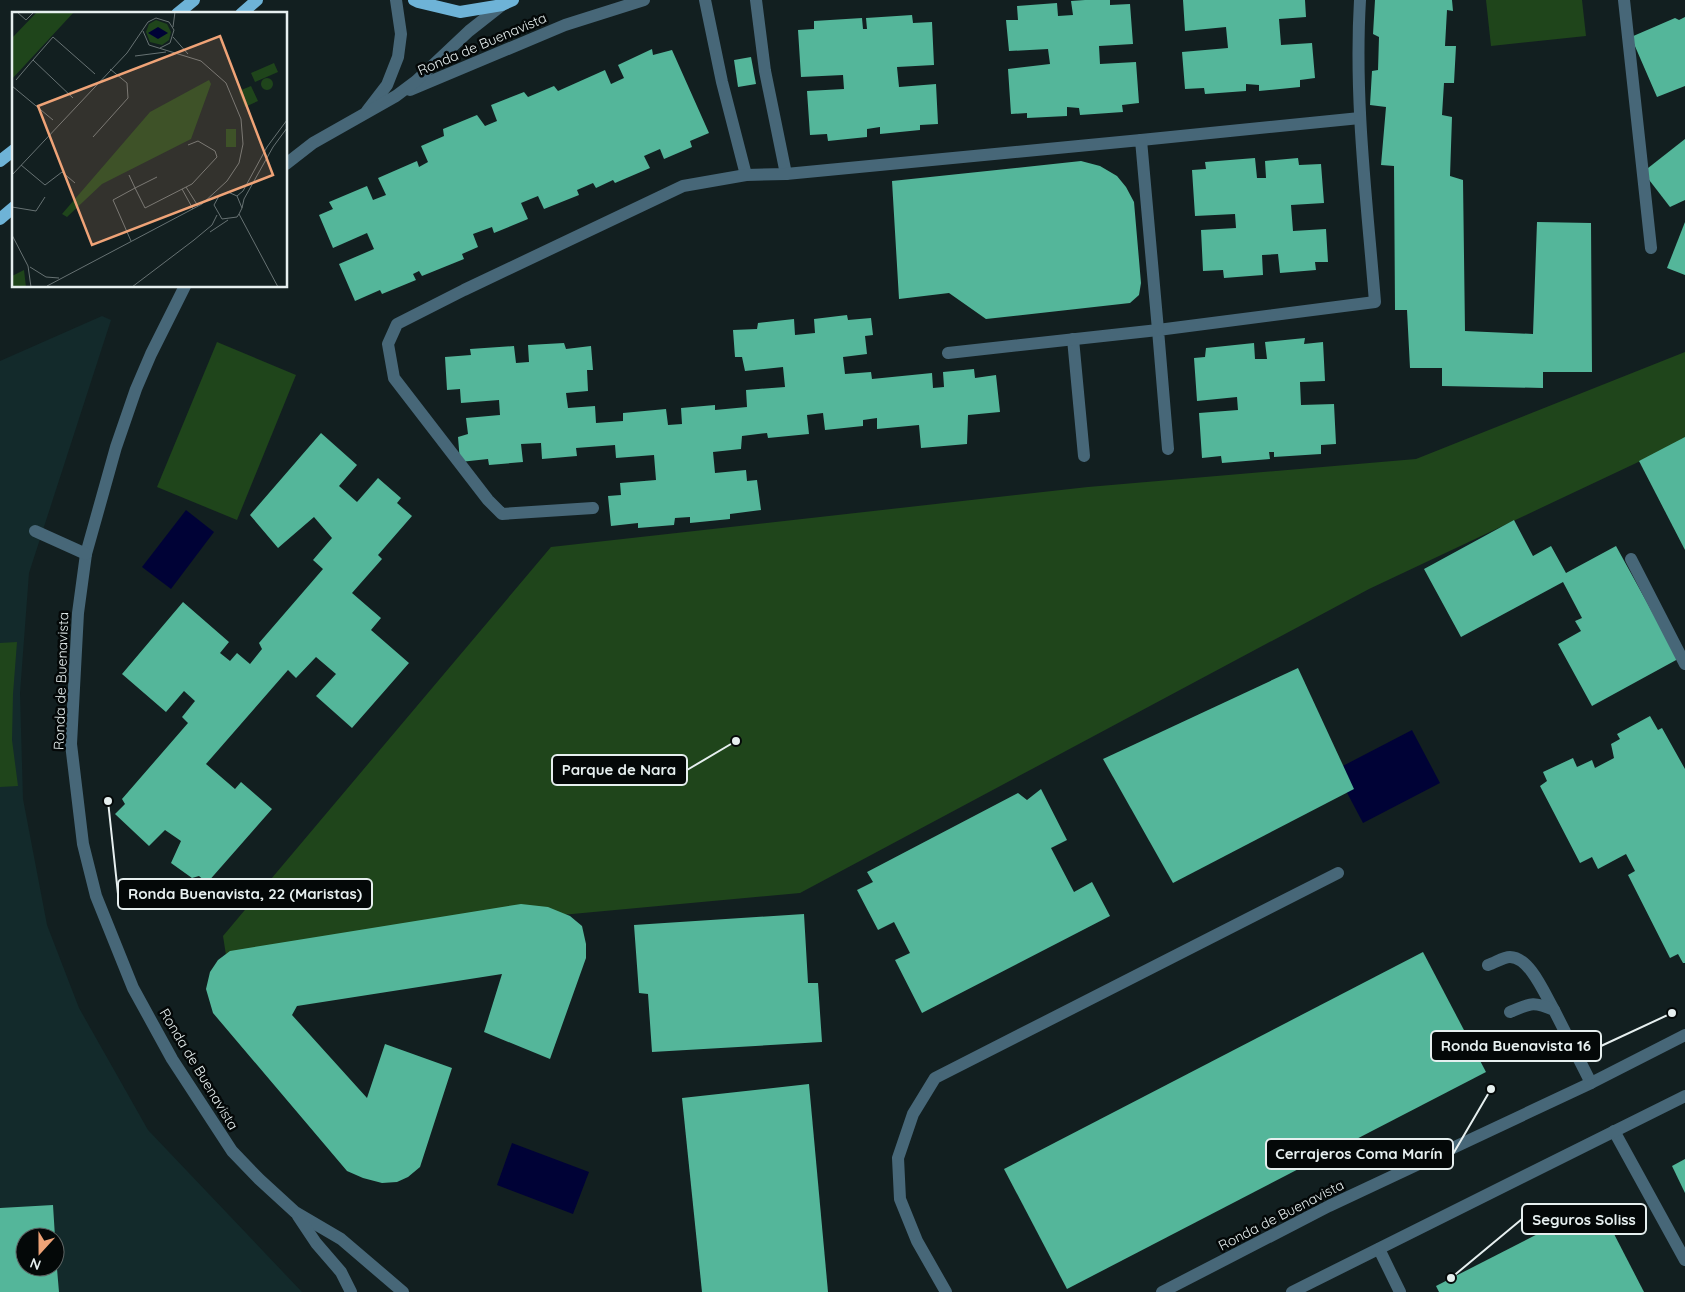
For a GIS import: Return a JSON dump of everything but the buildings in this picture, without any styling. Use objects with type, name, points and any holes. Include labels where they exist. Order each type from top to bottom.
[{"type":"main road","points":[[179,12],[194,0]]},
{"type":"main road","points":[[242,12],[257,0]]},
{"type":"main road","points":[[414,0],[460,12],[507,3]]},
{"type":"main road","points":[[0,162],[12,152]]},
{"type":"main road","points":[[0,219],[12,209]]},
{"type":"street","name":"Ronda de Buenavista","points":[[363,116],[387,85],[398,58],[401,34],[396,0]]},
{"type":"street","name":"Ronda de Buenavista","points":[[617,0],[640,1]]},
{"type":"street","points":[[705,0],[722,82],[746,175]]},
{"type":"street","points":[[756,0],[765,71],[786,174]]},
{"type":"street","points":[[948,353],[1158,330],[1375,302],[1360,118],[1360,0]]},
{"type":"street","points":[[1624,0],[1651,248]]},
{"type":"street","name":"Ronda de Buenavista","points":[[396,96],[565,26],[640,1]]},
{"type":"street","name":"Ronda de Buenavista","points":[[288,162],[313,143],[396,96],[416,81],[469,31],[507,3]]},
{"type":"street","points":[[593,508],[502,514],[488,500],[394,378],[388,344],[397,324],[683,186],[746,175],[786,174],[1360,118]]},
{"type":"street","points":[[1141,140],[1168,449]]},
{"type":"street","name":"Ronda de Buenavista","points":[[184,288],[136,389],[116,447],[86,554],[78,613],[71,744],[83,844],[96,896],[133,988],[172,1059],[232,1151],[259,1179],[296,1212],[341,1239],[404,1292]]},
{"type":"street","points":[[1073,339],[1084,456]]},
{"type":"street","points":[[35,532],[86,554]]},
{"type":"street","points":[[1631,559],[1685,664]]},
{"type":"street","points":[[946,1292],[917,1241],[900,1199],[899,1191],[898,1158],[913,1114],[935,1078],[1338,873]]},
{"type":"street","points":[[1488,966],[1508,957],[1518,958],[1527,964],[1554,1010],[1591,1083]]},
{"type":"street","points":[[1510,1012],[1531,1004],[1540,1004],[1554,1010]]},
{"type":"street","name":"Ronda de Buenavista","points":[[1162,1292],[1329,1206],[1591,1083],[1685,1035]]},
{"type":"street","points":[[1292,1292],[1685,1096]]},
{"type":"street","points":[[1614,1131],[1685,1260]]},
{"type":"street","name":"Ronda de Buenavista","points":[[296,1212],[316,1243],[341,1272],[351,1292]]},
{"type":"street","points":[[1379,1249],[1400,1292]]},
{"type":"shaded area","points":[[102,316],[111,320],[29,573],[20,693],[23,799],[47,925],[79,1008],[148,1130],[302,1292],[0,1292],[0,361]]},
{"type":"shaded area","points":[[186,510],[214,532],[171,589],[142,567]]},
{"type":"shaded area","points":[[1412,730],[1440,783],[1363,823],[1335,770]]},
{"type":"shaded area","points":[[512,1143],[589,1172],[573,1214],[497,1185]]},
{"type":"green space","points":[[1486,0],[1582,0],[1586,36],[1491,46]]},
{"type":"green space","points":[[217,342],[296,375],[237,520],[157,487]]},
{"type":"green space","points":[[1685,352],[1685,440],[1369,589],[800,893],[518,919],[228,968],[223,936],[551,547],[1088,487],[1416,459]]},
{"type":"green space","points":[[17,642],[12,740],[18,786],[0,787],[0,643]]},
{"type":"place","name":"Parque de Nara","points":[[736,741]]},
{"type":"place","name":"Ronda Buenavista, 22 (Maristas)","points":[[108,801]]},
{"type":"place","name":"Ronda Buenavista 16","points":[[1672,1013]]},
{"type":"place","name":"Cerrajeros Coma Marín","points":[[1491,1089]]},
{"type":"place","name":"Seguros Soliss","points":[[1451,1278]]}]
